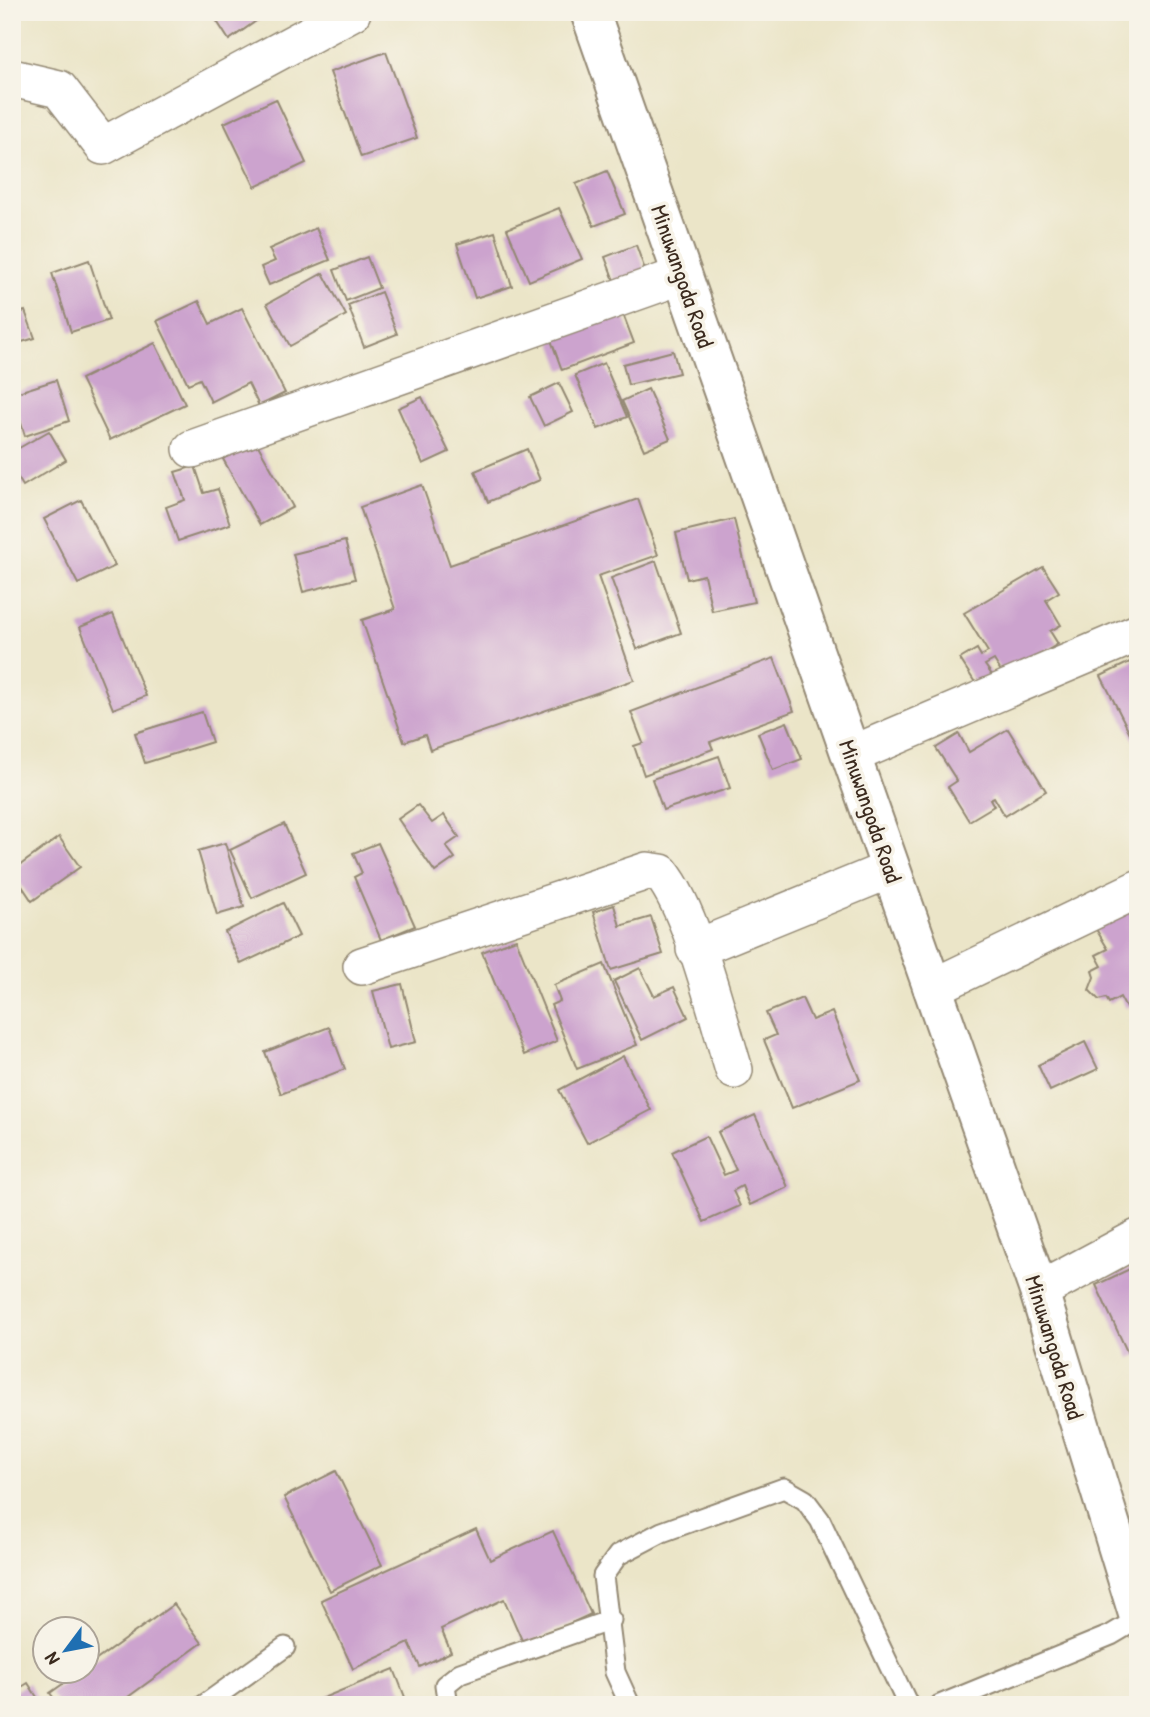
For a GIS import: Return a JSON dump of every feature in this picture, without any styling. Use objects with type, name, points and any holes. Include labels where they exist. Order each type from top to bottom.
[{"type":"main road","name":"Minuwangoda Road","points":[[590,12],[1039,1291],[1138,1616]]},
{"type":"street","points":[[12,78],[59,89],[103,146],[352,12]]},
{"type":"street","points":[[192,449],[683,275]]},
{"type":"street","points":[[851,755],[1138,634]]},
{"type":"street","points":[[695,948],[891,869]]},
{"type":"street","points":[[362,966],[647,871],[661,873],[672,886],[695,948],[734,1070]]},
{"type":"street","points":[[932,988],[1138,889]]},
{"type":"street","points":[[1039,1291],[1138,1238]]},
{"type":"lane","points":[[629,1705],[615,1672],[611,1619],[603,1576],[618,1555],[662,1532],[784,1488],[805,1500],[820,1520],[908,1705]]},
{"type":"lane","points":[[940,1705],[1111,1634],[1138,1616]]},
{"type":"lane","points":[[448,1705],[445,1685],[460,1673],[611,1619]]},
{"type":"lane","points":[[204,1705],[285,1647]]},
{"type":"building","points":[[211,12],[269,12],[229,40]]},
{"type":"building","points":[[386,52],[417,138],[361,157],[330,72]]},
{"type":"building","points":[[276,99],[306,163],[255,187],[224,123]]},
{"type":"building","points":[[607,171],[625,214],[594,226],[576,184]]},
{"type":"building","points":[[559,208],[582,259],[529,281],[507,229]]},
{"type":"building","points":[[316,228],[330,260],[269,285],[261,267],[275,261],[269,249]]},
{"type":"building","points":[[495,232],[512,286],[475,298],[457,244]]},
{"type":"building","points":[[12,238],[20,260],[12,262]]},
{"type":"building","points":[[636,245],[645,270],[615,283],[605,257]]},
{"type":"building","points":[[367,257],[379,288],[346,301],[334,270]]},
{"type":"building","points":[[89,260],[109,320],[71,332],[52,273]]},
{"type":"building","points":[[323,273],[346,315],[290,346],[267,304]]},
{"type":"building","points":[[381,292],[397,334],[364,347],[348,305]]},
{"type":"building","points":[[199,301],[210,324],[242,308],[285,393],[259,406],[248,383],[211,402],[200,379],[188,384],[157,321]]},
{"type":"building","points":[[620,306],[634,343],[562,370],[548,332]]},
{"type":"building","points":[[25,311],[35,338],[12,345],[12,315]]},
{"type":"building","points":[[155,343],[185,404],[110,440],[81,379]]},
{"type":"building","points":[[673,351],[679,373],[628,385],[623,364]]},
{"type":"building","points":[[604,363],[627,417],[598,429],[575,375]]},
{"type":"building","points":[[56,380],[69,421],[25,436],[12,394]]},
{"type":"building","points":[[559,383],[573,412],[544,426],[530,397]]},
{"type":"building","points":[[648,389],[670,439],[644,450],[622,401]]},
{"type":"building","points":[[422,397],[449,452],[423,464],[398,408]]},
{"type":"building","points":[[49,431],[66,460],[23,486],[12,468],[12,452]]},
{"type":"building","points":[[255,440],[293,507],[260,525],[223,459]]},
{"type":"building","points":[[527,449],[540,480],[488,502],[475,471]]},
{"type":"building","points":[[195,466],[204,493],[218,489],[230,524],[178,541],[166,507],[185,500],[175,472]]},
{"type":"building","points":[[422,485],[450,565],[638,499],[658,555],[598,576],[634,680],[430,750],[425,735],[404,742],[362,620],[395,609],[360,507]]},
{"type":"building","points":[[81,500],[115,566],[78,584],[44,519]]},
{"type":"building","points":[[734,519],[754,602],[712,611],[704,575],[687,579],[676,533]]},
{"type":"building","points":[[345,541],[355,579],[303,592],[293,554]]},
{"type":"building","points":[[656,561],[681,633],[637,649],[611,578]]},
{"type":"building","points":[[1043,567],[1059,592],[1046,600],[1061,625],[1050,631],[1058,644],[1004,676],[994,660],[985,665],[992,675],[976,684],[960,659],[977,649],[981,656],[988,652],[964,613]]},
{"type":"building","points":[[113,614],[146,696],[113,709],[80,627]]},
{"type":"building","points":[[774,658],[794,711],[710,742],[713,749],[644,775],[634,746],[643,743],[631,712]]},
{"type":"building","points":[[1138,658],[1138,749],[1101,676]]},
{"type":"building","points":[[202,712],[212,742],[145,763],[135,733]]},
{"type":"building","points":[[787,722],[802,759],[773,770],[758,733]]},
{"type":"building","points":[[1008,729],[1046,791],[1005,816],[994,797],[990,799],[994,806],[969,821],[948,787],[957,781],[936,748],[959,734],[969,752]]},
{"type":"building","points":[[719,756],[730,788],[663,810],[652,779]]},
{"type":"building","points":[[418,805],[432,823],[444,815],[459,837],[446,846],[455,858],[435,872],[398,819]]},
{"type":"building","points":[[284,824],[306,873],[252,898],[230,850]]},
{"type":"building","points":[[59,837],[80,867],[32,901],[12,871]]},
{"type":"building","points":[[225,843],[244,907],[217,915],[198,851]]},
{"type":"building","points":[[378,843],[415,926],[381,940],[354,877],[362,873],[353,853]]},
{"type":"building","points":[[283,903],[299,936],[241,964],[225,932]]},
{"type":"building","points":[[614,905],[620,926],[651,917],[663,954],[611,970],[593,912]]},
{"type":"building","points":[[1134,908],[1138,915],[1138,1002],[1126,1008],[1120,997],[1109,1003],[1106,998],[1099,1000],[1089,990],[1094,977],[1092,971],[1102,966],[1096,955],[1108,949],[1096,929]]},
{"type":"building","points":[[516,939],[557,1041],[524,1055],[482,952]]},
{"type":"building","points":[[604,964],[637,1045],[577,1069],[551,1005],[560,1001],[554,985]]},
{"type":"building","points":[[640,968],[654,996],[674,987],[688,1017],[642,1040],[614,981]]},
{"type":"building","points":[[402,984],[416,1042],[388,1049],[373,991]]},
{"type":"building","points":[[802,998],[812,1020],[832,1012],[860,1080],[792,1108],[764,1040],[776,1035],[766,1013]]},
{"type":"building","points":[[329,1027],[345,1069],[281,1094],[265,1052]]},
{"type":"building","points":[[1085,1042],[1098,1069],[1050,1091],[1038,1065]]},
{"type":"building","points":[[623,1056],[651,1110],[587,1143],[559,1090]]},
{"type":"building","points":[[755,1115],[788,1187],[750,1205],[742,1186],[733,1191],[740,1206],[704,1222],[672,1152],[706,1136],[724,1175],[736,1170],[718,1132]]},
{"type":"building","points":[[1138,1265],[1138,1355],[1130,1358],[1096,1285]]},
{"type":"building","points":[[336,1471],[382,1565],[330,1591],[284,1497]]},
{"type":"building","points":[[476,1529],[490,1560],[553,1531],[591,1614],[524,1645],[504,1599],[441,1629],[451,1652],[420,1667],[409,1643],[353,1669],[321,1600]]},
{"type":"building","points":[[174,1604],[202,1643],[117,1705],[59,1705],[50,1693],[60,1686],[102,1686],[102,1656]]},
{"type":"building","points":[[394,1669],[408,1705],[315,1705],[313,1702]]},
{"type":"building","points":[[28,1683],[42,1705],[12,1705],[12,1693]]}]
